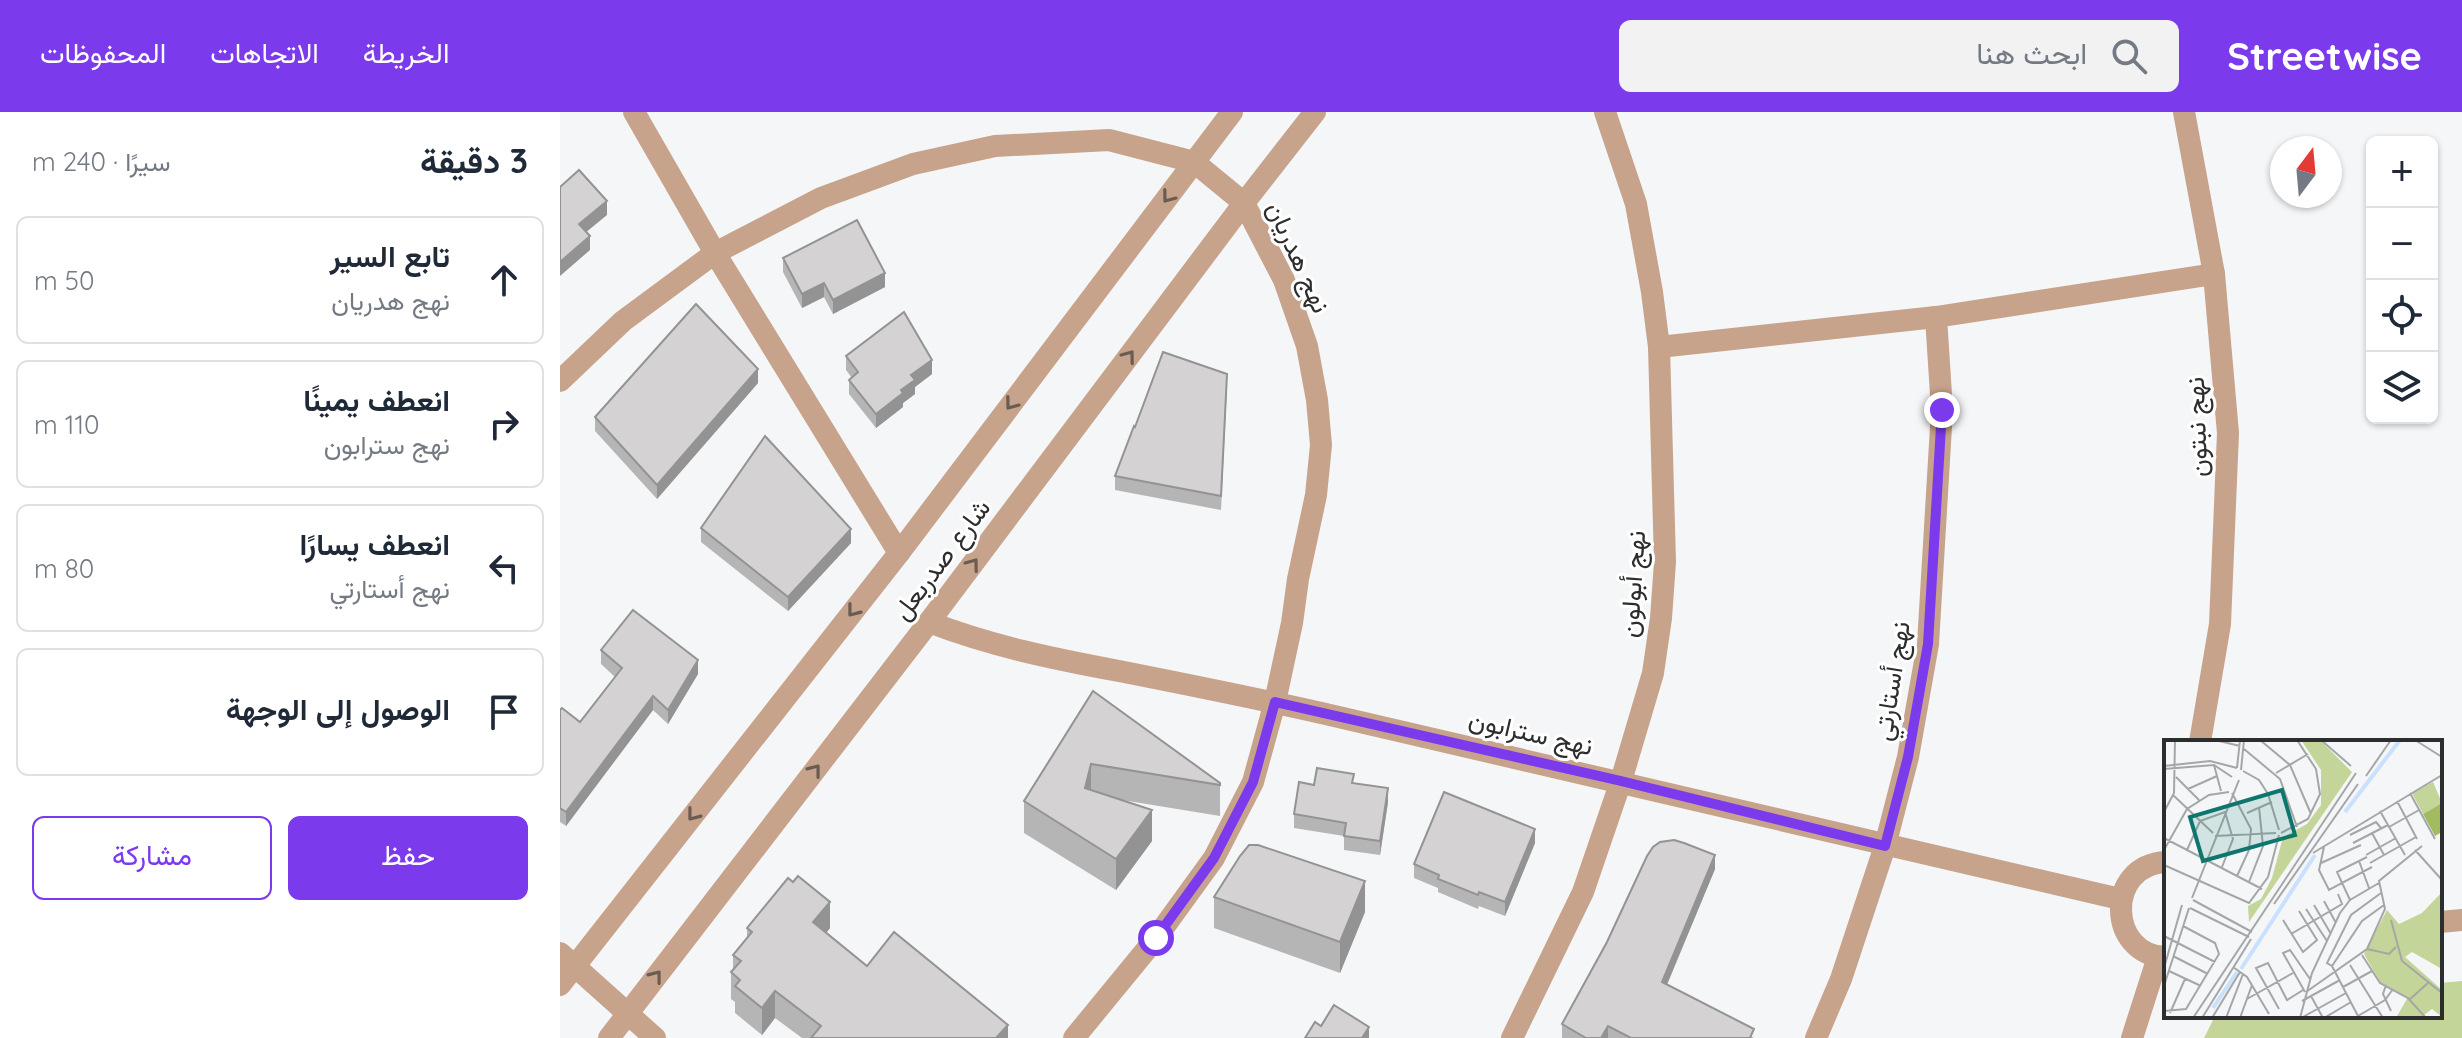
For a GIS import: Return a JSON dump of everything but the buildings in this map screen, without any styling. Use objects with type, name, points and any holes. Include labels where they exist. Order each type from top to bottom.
[{"type":"street","points":[[634,112],[715,253],[899,553]]},
{"type":"street","name":"شارع صدربعل","points":[[560,985],[567,959],[899,553],[1232,112]]},
{"type":"street","name":"شارع صدربعل","points":[[609,1038],[1315,112]]},
{"type":"street","name":"نهج أبولون","points":[[1512,1038],[1583,892],[1621,781],[1653,673],[1661,618],[1665,562],[1659,347],[1636,204],[1605,112]]},
{"type":"street","name":"نهج نبتون","points":[[2184,112],[2214,274],[2228,433],[2220,624],[2200,740]]},
{"type":"street","name":"نهج هدريان","points":[[560,381],[623,321],[715,253],[821,198],[913,164],[995,146],[1109,140],[1194,162],[1244,203],[1284,280],[1307,346],[1321,445],[1316,495],[1275,702],[1253,782],[1214,858],[1156,938],[1074,1038]]},
{"type":"street","points":[[1659,347],[1936,317],[2214,274]]},
{"type":"street","name":"نهج أستارتي","points":[[1816,1038],[1841,979],[1885,846],[1908,757],[1928,644],[1942,410],[1936,317]]},
{"type":"street","name":"نهج سترابون","points":[[929,622],[972,639],[1026,653],[1275,702],[2120,899]]},
{"type":"street","points":[[2132,1038],[2162,957],[2141,949],[2128,935],[2121,918],[2120,899],[2129,881],[2142,869],[2164,863]]},
{"type":"street","points":[[2442,922],[2462,920]]},
{"type":"street","points":[[567,959],[655,1038]]},
{"type":"green space","points":[[2462,981],[2462,1038],[2204,1038],[2214,1018],[2442,1018],[2442,983]]},
{"type":"route","points":[[1156,938],[1214,858],[1253,782],[1275,702],[1621,781],[1885,846],[1908,757],[1928,644],[1942,410]]}]
